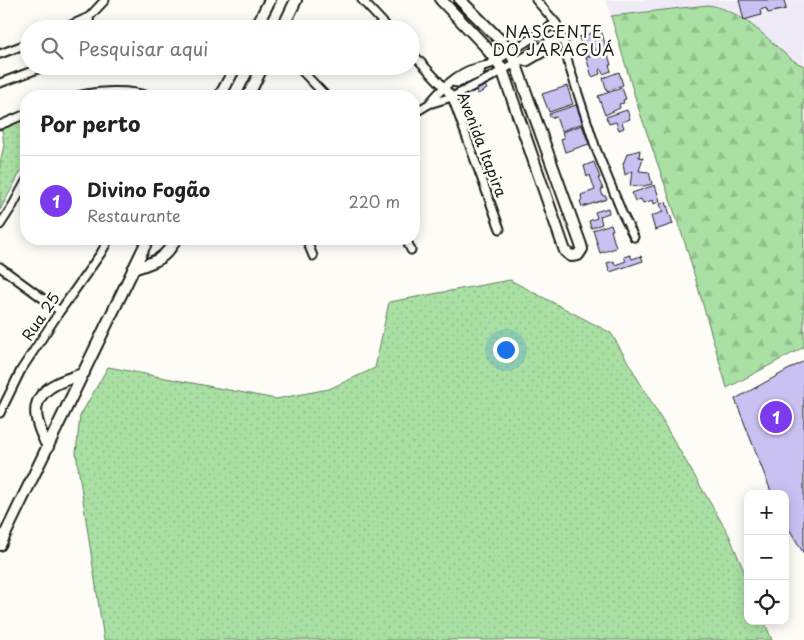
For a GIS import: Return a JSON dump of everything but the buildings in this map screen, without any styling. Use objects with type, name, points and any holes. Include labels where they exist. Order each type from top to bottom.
[{"type":"street","points":[[82,20],[89,17],[105,0]]},
{"type":"street","points":[[260,20],[270,0]]},
{"type":"street","points":[[286,20],[296,0]]},
{"type":"street","points":[[362,0],[381,20]]},
{"type":"street","points":[[441,0],[485,46],[499,65],[565,251],[571,256],[578,255],[582,249],[581,245],[517,61],[508,48],[460,0]]},
{"type":"street","points":[[536,0],[556,23],[563,38],[569,66],[596,149],[622,215],[634,237]]},
{"type":"street","points":[[420,109],[429,104],[452,97],[499,65],[510,52],[556,23]]},
{"type":"street","points":[[429,104],[443,86],[477,67],[481,68],[517,61],[527,62],[551,48],[555,42],[563,38]]},
{"type":"street","points":[[0,54],[20,46]]},
{"type":"street","name":"Avenida Itapira","points":[[420,62],[452,97],[500,229]]},
{"type":"street","points":[[0,83],[22,75]]},
{"type":"street","points":[[223,90],[231,75]]},
{"type":"street","points":[[251,90],[258,75]]},
{"type":"street","points":[[306,75],[320,90]]},
{"type":"street","points":[[0,125],[20,117]]},
{"type":"street","points":[[0,225],[20,193]]},
{"type":"street","name":"Rua 25","points":[[0,412],[21,370],[106,245]]},
{"type":"street","points":[[0,545],[145,245]]},
{"type":"street","points":[[133,269],[157,262],[172,245]]},
{"type":"street","points":[[309,245],[314,256]]},
{"type":"street","points":[[409,245],[411,250]]},
{"type":"street","points":[[0,267],[60,311]]},
{"type":"street","points":[[48,447],[36,422],[35,409],[40,396],[55,385],[84,373]]},
{"type":"shaded area","points":[[606,0],[804,0],[804,66],[793,60],[764,35],[727,9],[718,6],[708,5],[611,16]]},
{"type":"green space","points":[[708,5],[735,14],[789,57],[804,66],[804,347],[727,388],[686,246],[638,107],[611,16]]},
{"type":"green space","points":[[20,120],[20,173],[0,210],[0,163],[4,145],[2,129]]},
{"type":"green space","points":[[510,280],[611,333],[729,535],[744,571],[744,625],[766,625],[772,640],[104,640],[76,453],[80,416],[108,367],[276,399],[329,389],[375,368],[389,302]]},
{"type":"place","name":"Divino Fogão","points":[[776,417]]},
{"type":"district","name":"NASCENTE DO JARAGUÁ","points":[[554,40]]}]
